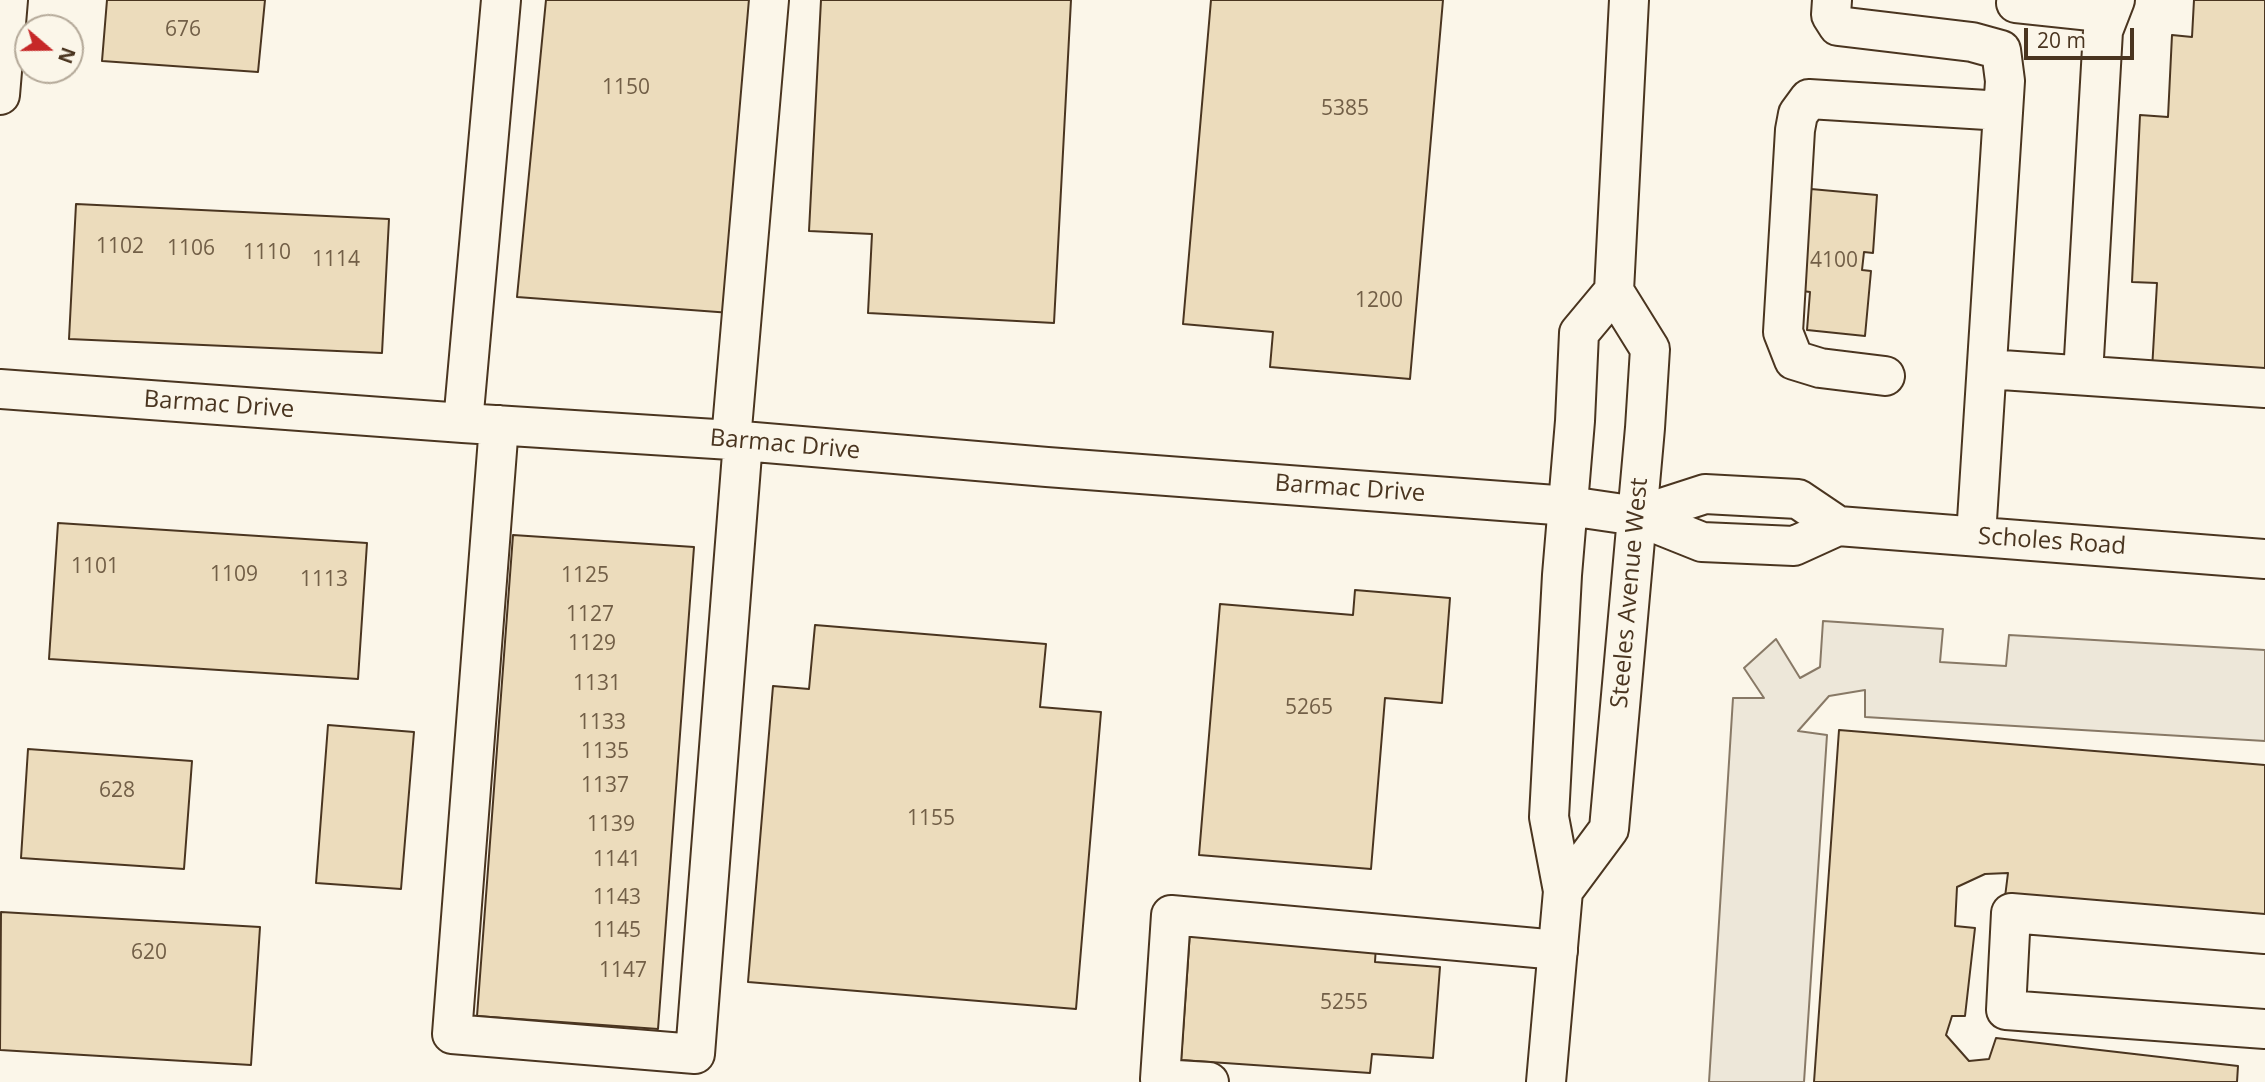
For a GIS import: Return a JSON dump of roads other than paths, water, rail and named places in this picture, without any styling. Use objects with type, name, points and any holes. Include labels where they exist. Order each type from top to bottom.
[{"type":"street","points":[[0,95],[8,0]]},
{"type":"street","points":[[502,0],[452,1034],[695,1054],[769,0]]},
{"type":"street","points":[[1546,1082],[1563,891],[1549,817],[1561,588],[1569,506],[1579,333],[1614,291],[1629,0]]},
{"type":"street","points":[[1832,0],[1831,15],[1838,26],[1972,43],[2001,50]]},
{"type":"street","points":[[1976,536],[2005,81],[2001,50],[2016,2],[2113,6],[2103,31],[2083,375]]},
{"type":"street","points":[[1885,376],[1820,368],[1794,360],[1783,332],[1798,114],[1810,99],[2003,111]]},
{"type":"street","name":"Steeles Avenue West","points":[[1563,891],[1609,829],[1637,516],[1650,349],[1614,291]]},
{"type":"street","points":[[1987,369],[2265,388]]},
{"type":"street","name":"Barmac Drive","points":[[0,389],[737,440],[1047,467],[1569,506],[1637,516]]},
{"type":"street","name":"Scholes Road","points":[[1637,516],[1702,542],[1794,546],[1838,526],[2265,559]]},
{"type":"street","points":[[2265,934],[2011,913],[2006,1010],[2265,1029]]},
{"type":"street","points":[[1209,1082],[1160,1079],[1171,915],[1558,950]]}]
